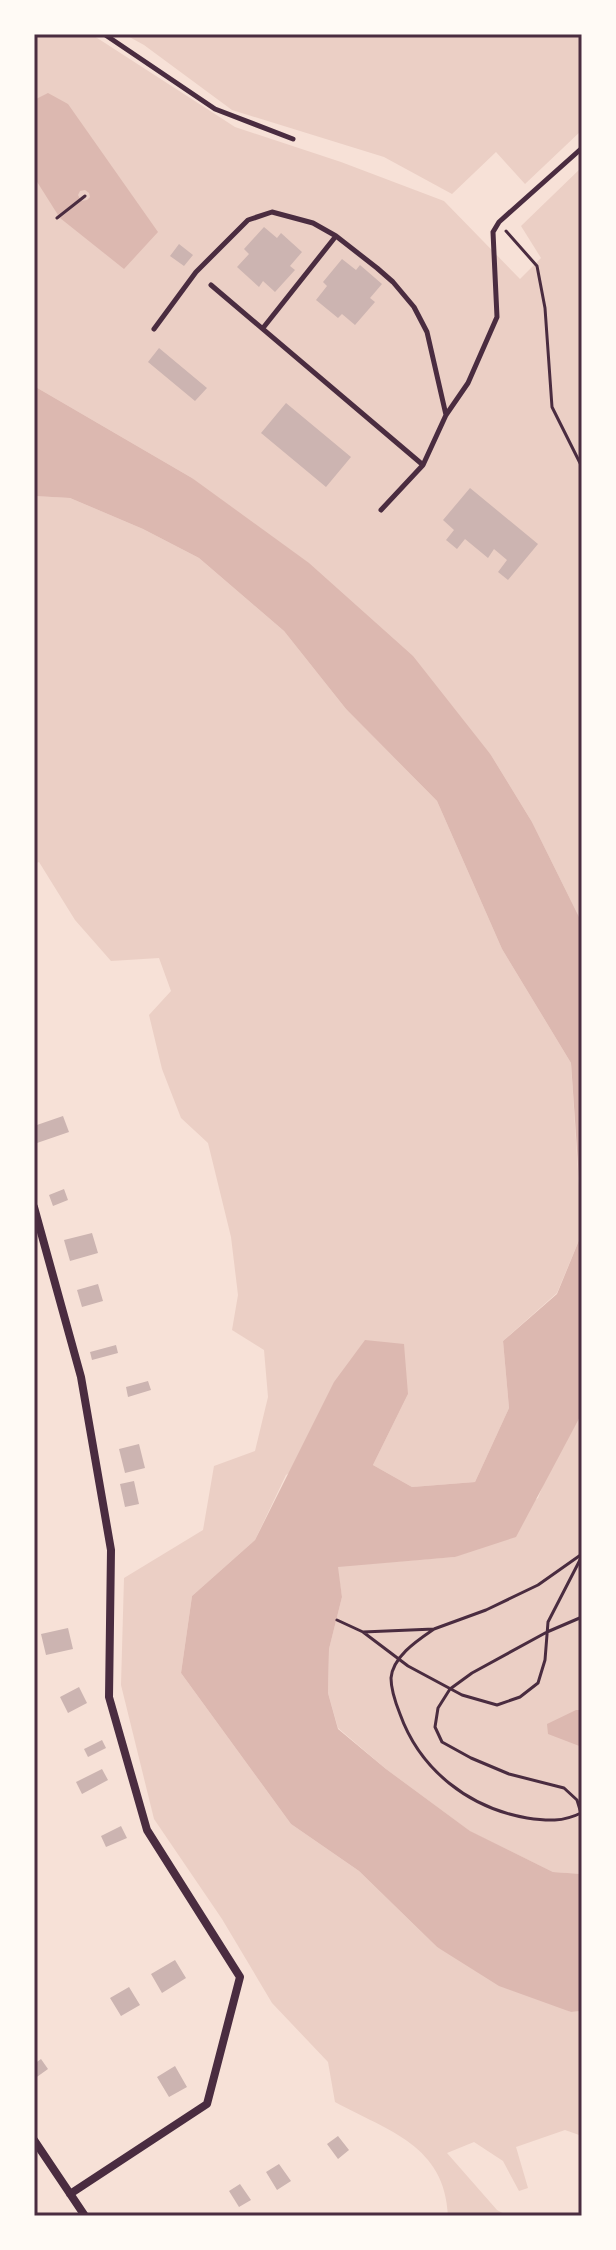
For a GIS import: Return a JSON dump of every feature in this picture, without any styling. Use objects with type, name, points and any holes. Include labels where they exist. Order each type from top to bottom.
[{"type":"street","points":[[34,1207],[81,1377],[111,1550],[109,1697],[147,1830],[240,1977],[207,2104],[70,2194]]},
{"type":"street","points":[[34,2140],[85,2216]]},
{"type":"lane","points":[[104,34],[215,109],[293,139]]},
{"type":"lane","points":[[381,510],[423,465],[446,415],[468,383],[497,317],[493,232],[499,222],[582,148]]},
{"type":"lane","points":[[154,329],[196,272],[248,220],[272,212],[313,223],[336,236],[385,275],[414,307],[427,332],[446,415]]},
{"type":"lane","points":[[263,328],[336,236]]},
{"type":"lane","points":[[211,285],[423,465]]},
{"type":"path","points":[[57,218],[85,196]]},
{"type":"path","points":[[499,222],[537,266],[545,308],[552,407],[582,467]]},
{"type":"path","points":[[582,1555],[538,1585],[486,1610],[434,1629],[412,1645],[399,1660],[391,1677],[395,1701],[416,1749],[445,1780],[478,1803],[506,1814],[540,1820],[567,1820],[581,1813],[577,1800],[564,1788],[509,1774],[471,1758],[442,1742],[435,1727],[438,1708],[450,1689],[472,1673],[547,1632],[582,1617]]},
{"type":"path","points":[[337,1620],[363,1632],[399,1660],[450,1689],[497,1705],[520,1697],[538,1683],[545,1660],[548,1622],[582,1555]]},
{"type":"path","points":[[363,1632],[434,1629]]},
{"type":"shaded area","points":[[34,34],[91,34],[235,127],[444,201],[520,279],[541,258],[521,226],[582,167],[582,923],[532,822],[491,755],[192,478],[34,386]]},
{"type":"shaded area","points":[[124,34],[582,34],[582,130],[525,184],[496,152],[452,194],[384,157],[232,110],[144,45]]},
{"type":"shaded area","points":[[48,93],[68,104],[158,232],[124,269],[60,218],[81,201],[87,200],[89,193],[80,191],[80,199],[58,215],[34,177],[34,100]]},
{"type":"shaded area","points":[[34,386],[192,478],[309,563],[413,656],[491,755],[532,822],[582,923],[582,1222],[571,1063],[502,949],[437,801],[346,709],[284,631],[199,558],[143,529],[70,498],[34,496]]},
{"type":"shaded area","points":[[34,496],[70,498],[143,529],[199,558],[284,631],[346,709],[437,801],[502,949],[571,1063],[582,1233],[557,1293],[503,1341],[509,1408],[475,1482],[412,1487],[373,1465],[408,1394],[286,1475],[255,1540],[192,1596],[181,1673],[291,1824],[359,1871],[437,1947],[571,2012],[582,2011],[582,2136],[565,2130],[516,2147],[528,2188],[519,2191],[503,2161],[474,2142],[447,2153],[497,2210],[508,2216],[448,2216],[437,2172],[425,2156],[393,2132],[335,2102],[328,2062],[272,2003],[222,1919],[154,1819],[121,1685],[124,1578],[203,1530],[214,1466],[255,1451],[268,1397],[264,1350],[232,1330],[238,1295],[231,1237],[208,1143],[181,1118],[162,1069],[149,1015],[171,991],[159,958],[111,961],[75,920],[39,862],[34,864]]},
{"type":"shaded area","points":[[582,1233],[582,1413],[516,1537],[455,1557],[338,1567],[342,1597],[329,1649],[328,1693],[338,1729],[470,1831],[553,1872],[582,1874],[582,2011],[571,2012],[499,1986],[437,1947],[359,1871],[291,1824],[181,1673],[192,1596],[255,1540],[334,1382],[365,1340],[404,1344],[408,1394],[373,1465],[412,1487],[475,1482],[509,1408],[503,1341],[557,1294]]},
{"type":"shaded area","points":[[582,1413],[582,1874],[553,1872],[471,1832],[386,1769],[338,1728],[328,1693],[329,1649],[342,1597],[337,1566],[455,1557],[538,1498],[546,1477]]},
{"type":"shaded area","points":[[582,1710],[582,1747],[548,1734],[547,1724]]},
{"type":"building","points":[[264,227],[277,238],[281,233],[302,252],[290,266],[295,270],[275,292],[263,281],[259,287],[237,267],[249,254],[244,249]]},
{"type":"building","points":[[179,244],[193,255],[184,266],[170,256]]},
{"type":"building","points":[[342,259],[356,270],[360,265],[382,284],[370,298],[375,302],[355,325],[342,314],[338,318],[316,300],[327,286],[323,282]]},
{"type":"building","points":[[159,348],[207,388],[195,401],[148,362]]},
{"type":"building","points":[[286,403],[351,457],[326,487],[261,433]]},
{"type":"building","points":[[470,488],[538,544],[508,580],[498,572],[507,560],[494,549],[488,558],[465,539],[457,549],[446,540],[454,530],[443,520]]},
{"type":"building","points":[[63,1116],[69,1132],[37,1143],[34,1126]]},
{"type":"building","points":[[64,1189],[68,1200],[53,1206],[49,1195]]},
{"type":"building","points":[[92,1233],[98,1253],[70,1261],[64,1240]]},
{"type":"building","points":[[98,1284],[103,1301],[82,1307],[77,1290]]},
{"type":"building","points":[[116,1345],[118,1353],[92,1360],[90,1352]]},
{"type":"building","points":[[148,1381],[151,1390],[128,1397],[126,1387]]},
{"type":"building","points":[[139,1444],[145,1468],[125,1473],[119,1449]]},
{"type":"building","points":[[134,1481],[139,1504],[125,1507],[120,1484]]},
{"type":"building","points":[[68,1628],[73,1649],[46,1655],[41,1634]]},
{"type":"building","points":[[79,1687],[87,1703],[68,1713],[60,1697]]},
{"type":"building","points":[[102,1740],[106,1748],[88,1757],[84,1749]]},
{"type":"building","points":[[102,1769],[108,1780],[82,1794],[76,1782]]},
{"type":"building","points":[[121,1826],[127,1838],[106,1847],[101,1836]]},
{"type":"building","points":[[175,1960],[186,1978],[162,1993],[151,1974]]},
{"type":"building","points":[[129,1987],[140,2005],[121,2016],[110,1998]]},
{"type":"building","points":[[41,2059],[48,2069],[34,2079],[34,2064]]},
{"type":"building","points":[[175,2066],[187,2087],[169,2097],[157,2077]]},
{"type":"building","points":[[338,2136],[349,2150],[338,2159],[327,2144]]},
{"type":"building","points":[[279,2164],[291,2181],[277,2190],[266,2172]]},
{"type":"building","points":[[240,2184],[251,2200],[239,2207],[229,2191]]}]
